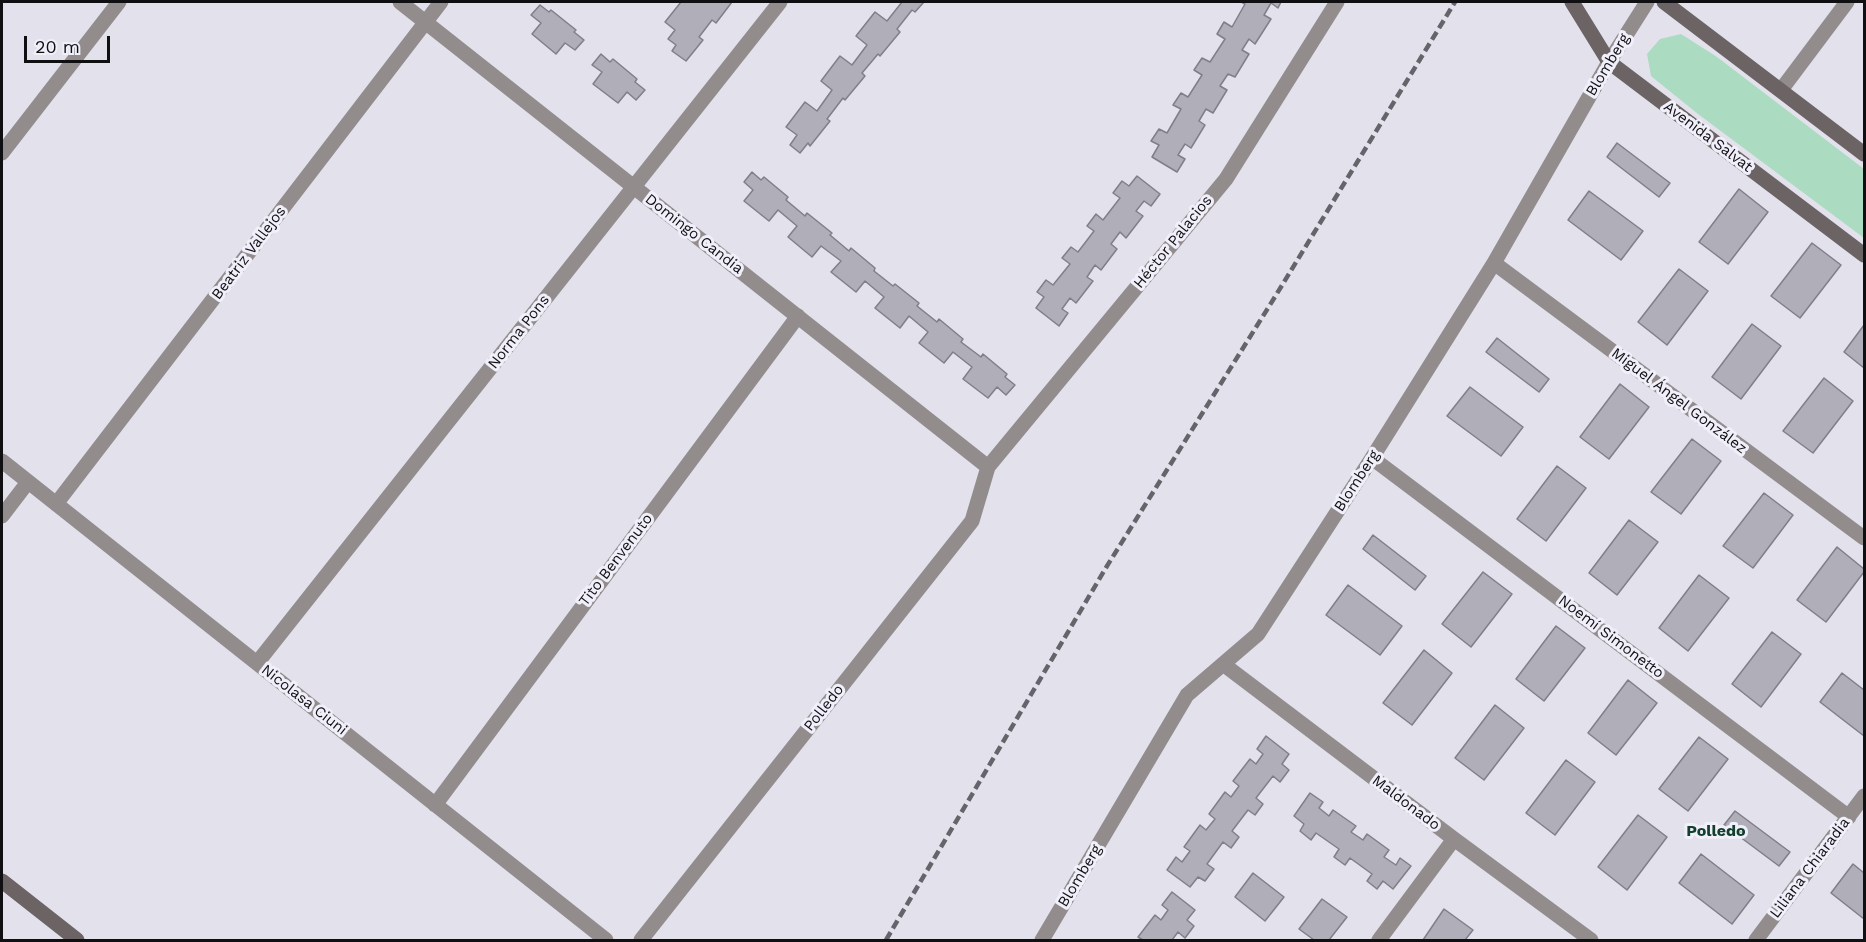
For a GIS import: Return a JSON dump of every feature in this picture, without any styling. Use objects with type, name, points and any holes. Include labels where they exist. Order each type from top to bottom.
[{"type":"street","points":[[2,153],[119,2]]},
{"type":"street","name":"Domingo Candia","points":[[400,2],[988,467]]},
{"type":"street","name":"Beatriz Vallejos","points":[[57,504],[441,2]]},
{"type":"street","name":"Norma Pons","points":[[257,663],[780,2]]},
{"type":"street","name":"Héctor Palacios","points":[[988,467],[1226,178],[1337,2]]},
{"type":"street","name":"Avenida Salvat","points":[[1572,2],[1609,62],[1864,255]]},
{"type":"street","name":"Blomberg","points":[[1042,940],[1187,695],[1258,634],[1372,458],[1494,263],[1609,62],[1647,2]]},
{"type":"street","points":[[1664,2],[1864,153]]},
{"type":"street","points":[[1781,90],[1847,2]]},
{"type":"street","name":"Miguel Ángel González","points":[[1494,263],[1864,538]]},
{"type":"street","name":"Tito Benvenuto","points":[[435,805],[798,316]]},
{"type":"street","name":"Noemí Simonetto","points":[[1372,458],[1849,816]]},
{"type":"street","name":"Nicolasa Ciuni","points":[[2,461],[606,940]]},
{"type":"street","name":"Polledo","points":[[641,940],[972,520],[988,467]]},
{"type":"street","points":[[2,516],[28,482]]},
{"type":"street","name":"Maldonado","points":[[1223,664],[1591,940]]},
{"type":"street","name":"Liliana Chiaradia","points":[[1756,940],[1864,796]]},
{"type":"street","points":[[1379,940],[1454,839]]},
{"type":"street","points":[[2,881],[77,940]]},
{"type":"green space","points":[[1681,34],[1717,57],[1864,169],[1864,238],[1651,76],[1647,54],[1660,39]]},
{"type":"building","points":[[681,2],[732,2],[716,23],[712,20],[699,37],[703,40],[686,61],[672,51],[676,45],[668,39],[675,30],[665,22]]},
{"type":"building","points":[[902,2],[924,2],[915,12],[912,10],[897,29],[900,32],[862,73],[865,76],[845,100],[843,98],[827,119],[830,121],[810,146],[808,143],[800,153],[790,145],[797,135],[786,127],[805,102],[817,111],[832,90],[821,81],[840,56],[852,65],[867,45],[856,36],[875,12],[887,21]]},
{"type":"building","points":[[1241,2],[1281,2],[1278,8],[1271,3],[1264,15],[1271,19],[1255,44],[1249,39],[1242,50],[1249,54],[1235,77],[1228,74],[1220,86],[1227,90],[1213,113],[1206,109],[1199,121],[1205,125],[1191,148],[1185,144],[1178,155],[1185,159],[1177,172],[1152,157],[1159,145],[1151,141],[1159,129],[1167,133],[1181,109],[1173,105],[1181,93],[1188,97],[1202,75],[1194,70],[1202,58],[1210,62],[1225,39],[1217,34],[1224,22],[1232,27],[1245,4]]},
{"type":"building","points":[[540,5],[549,12],[551,10],[576,30],[574,32],[584,40],[575,50],[565,43],[556,54],[532,34],[541,23],[531,15]]},
{"type":"building","points":[[601,54],[610,62],[613,59],[637,79],[635,82],[645,90],[636,100],[627,92],[618,103],[593,84],[602,72],[592,65]]},
{"type":"building","points":[[1617,143],[1670,183],[1659,197],[1607,157]]},
{"type":"building","points":[[752,172],[761,180],[764,177],[788,197],[786,200],[805,216],[807,213],[832,233],[830,235],[849,251],[851,248],[875,268],[874,271],[919,303],[917,306],[937,322],[939,319],[963,339],[961,342],[981,357],[983,354],[1007,374],[1005,377],[1015,385],[1006,395],[997,387],[988,398],[963,379],[972,367],[953,352],[944,363],[919,343],[928,332],[909,316],[900,328],[875,308],[884,297],[865,281],[856,292],[831,272],[841,261],[821,246],[812,257],[788,237],[797,226],[778,210],[769,221],[744,201],[753,190],[744,182]]},
{"type":"building","points":[[1137,176],[1160,194],[1151,206],[1144,201],[1136,211],[1143,216],[1126,238],[1120,232],[1111,244],[1117,249],[1101,270],[1095,265],[1087,277],[1093,281],[1076,303],[1070,298],[1062,309],[1068,313],[1059,326],[1036,308],[1044,297],[1037,292],[1046,280],[1053,285],[1070,264],[1062,258],[1071,247],[1078,252],[1094,231],[1087,226],[1096,214],[1103,220],[1120,198],[1113,193],[1122,181],[1129,186]]},
{"type":"building","points":[[1739,189],[1768,212],[1728,264],[1699,242]]},
{"type":"building","points":[[1589,191],[1643,231],[1621,260],[1568,220]]},
{"type":"building","points":[[1812,243],[1841,265],[1800,318],[1771,296]]},
{"type":"building","points":[[1679,269],[1708,291],[1667,345],[1638,322]]},
{"type":"building","points":[[1752,324],[1781,346],[1741,399],[1712,377]]},
{"type":"building","points":[[1864,325],[1864,368],[1844,352]]},
{"type":"building","points":[[1497,338],[1549,379],[1539,392],[1486,352]]},
{"type":"building","points":[[1824,378],[1853,401],[1813,453],[1783,431]]},
{"type":"building","points":[[1620,384],[1649,407],[1609,459],[1580,437]]},
{"type":"building","points":[[1470,387],[1523,427],[1501,456],[1447,416]]},
{"type":"building","points":[[1692,439],[1721,461],[1681,514],[1651,492]]},
{"type":"building","points":[[1557,466],[1586,488],[1546,541],[1517,519]]},
{"type":"building","points":[[1764,493],[1793,515],[1753,568],[1723,546]]},
{"type":"building","points":[[1629,520],[1658,542],[1617,595],[1589,573]]},
{"type":"building","points":[[1373,535],[1426,576],[1415,590],[1363,549]]},
{"type":"building","points":[[1837,547],[1864,569],[1864,572],[1826,622],[1797,600]]},
{"type":"building","points":[[1483,572],[1512,594],[1471,647],[1442,624]]},
{"type":"building","points":[[1699,575],[1729,598],[1688,651],[1659,628]]},
{"type":"building","points":[[1348,585],[1402,626],[1380,655],[1326,615]]},
{"type":"building","points":[[1556,626],[1585,648],[1544,701],[1516,679]]},
{"type":"building","points":[[1772,632],[1801,654],[1761,707],[1732,684]]},
{"type":"building","points":[[1424,650],[1452,673],[1412,725],[1383,703]]},
{"type":"building","points":[[1842,673],[1864,690],[1864,736],[1820,702]]},
{"type":"building","points":[[1628,680],[1657,703],[1616,755],[1588,733]]},
{"type":"building","points":[[1495,705],[1524,728],[1484,780],[1455,758]]},
{"type":"building","points":[[1266,736],[1289,754],[1282,764],[1289,770],[1280,782],[1273,776],[1256,798],[1263,804],[1255,815],[1248,810],[1232,831],[1239,837],[1231,848],[1223,842],[1207,864],[1214,869],[1205,881],[1198,877],[1190,887],[1167,870],[1176,857],[1182,862],[1190,851],[1184,847],[1200,825],[1206,830],[1215,819],[1209,814],[1225,792],[1231,797],[1239,786],[1233,781],[1250,759],[1256,764],[1263,754],[1257,749]]},
{"type":"building","points":[[1699,737],[1728,759],[1688,811],[1659,789]]},
{"type":"building","points":[[1566,760],[1595,782],[1555,835],[1526,813]]},
{"type":"building","points":[[1310,793],[1323,802],[1319,808],[1329,816],[1333,810],[1356,826],[1351,832],[1363,840],[1367,834],[1389,850],[1384,857],[1396,865],[1400,858],[1411,866],[1393,889],[1383,881],[1377,889],[1367,881],[1372,874],[1350,858],[1345,865],[1334,857],[1339,849],[1316,833],[1311,840],[1300,831],[1304,824],[1294,816]]},
{"type":"building","points":[[1735,811],[1790,852],[1779,866],[1724,825]]},
{"type":"building","points":[[1638,815],[1667,837],[1627,890],[1598,867]]},
{"type":"building","points":[[1701,854],[1754,895],[1732,924],[1679,883]]},
{"type":"building","points":[[1853,864],[1864,873],[1864,919],[1831,893]]},
{"type":"building","points":[[1253,873],[1284,897],[1265,921],[1235,897]]},
{"type":"building","points":[[1172,892],[1195,910],[1187,920],[1194,926],[1185,938],[1178,932],[1172,940],[1143,940],[1138,937],[1155,915],[1161,920],[1168,910],[1162,905]]},
{"type":"building","points":[[1322,899],[1347,917],[1329,940],[1314,940],[1299,929]]},
{"type":"building","points":[[1444,909],[1473,930],[1465,940],[1423,940]]},
{"type":"railway","points":[[886,940],[1107,566],[1455,2]]},
{"type":"district","name":"Polledo","points":[[1716,831]]}]
